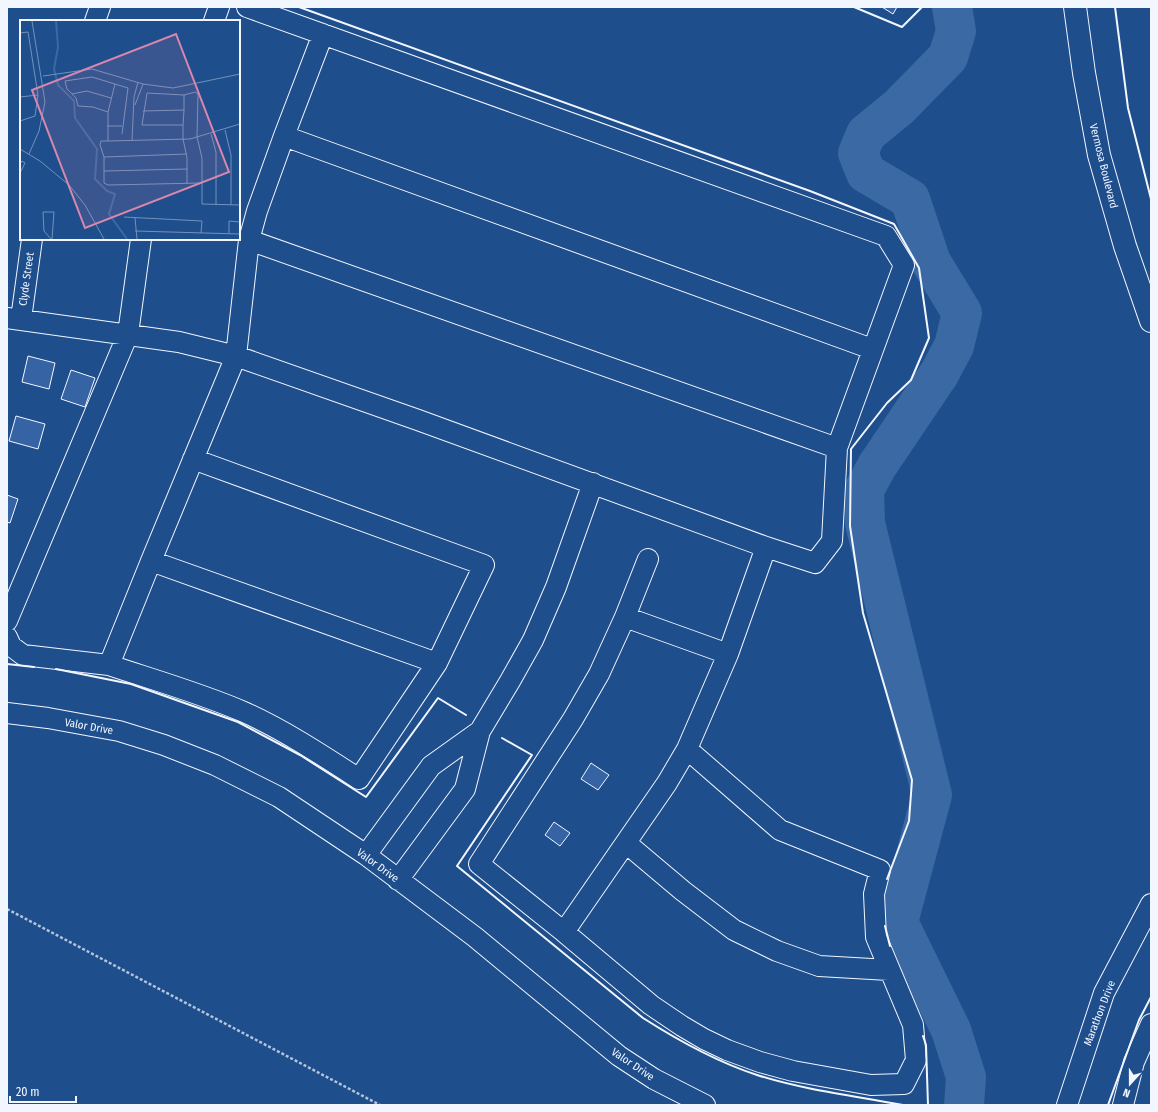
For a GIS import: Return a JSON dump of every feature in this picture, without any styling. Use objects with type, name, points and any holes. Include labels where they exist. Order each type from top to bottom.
[{"type":"main road","name":"Vermosa Boulevard","points":[[1075,7],[1084,73],[1099,155],[1125,246],[1151,321]]},
{"type":"street","points":[[95,20],[100,7]]},
{"type":"street","points":[[214,20],[219,7]]},
{"type":"street","points":[[14,319],[179,342],[236,356],[593,483],[766,547],[815,563],[832,541],[836,448],[904,265],[886,236],[247,7]]},
{"type":"street","points":[[109,666],[236,356],[249,240],[257,211],[323,34]]},
{"type":"street","points":[[284,136],[872,348]]},
{"type":"street","name":"Clyde Street","points":[[14,319],[32,240]]},
{"type":"street","points":[[7,621],[128,334],[141,240]]},
{"type":"street","points":[[249,240],[836,448]]},
{"type":"street","points":[[7,637],[12,646],[23,655],[109,666],[185,689],[244,712],[305,744],[359,779],[437,663],[484,566],[193,459]]},
{"type":"street","points":[[398,880],[465,789],[480,731],[533,640],[556,587],[593,483]]},
{"type":"street","points":[[564,932],[667,782],[687,749],[728,654],[766,547]]},
{"type":"street","points":[[648,559],[599,674],[573,719],[479,864],[564,932],[651,1005],[704,1039],[727,1050],[760,1062],[794,1071],[871,1085],[904,1084],[916,1060],[913,1025],[876,937],[874,894],[880,870],[780,830],[687,749]]},
{"type":"street","points":[[151,561],[437,663]]},
{"type":"street","points":[[625,616],[728,654]]},
{"type":"street","name":"Valor Drive","points":[[7,713],[48,718],[119,731],[164,745],[215,765],[279,797],[366,855],[475,937],[619,1056],[654,1079],[705,1105]]},
{"type":"street","points":[[366,855],[431,766],[480,731]]},
{"type":"street","points":[[626,843],[683,891],[734,930],[777,951],[819,966],[889,970]]},
{"type":"street","name":"Marathon Drive","points":[[1067,1105],[1104,993],[1151,904]]},
{"type":"street","points":[[1123,1105],[1142,1065],[1151,1024]]},
{"type":"path","points":[[7,910],[380,1105]]},
{"type":"building","points":[[882,7],[897,7],[893,14]]},
{"type":"building","points":[[28,356],[55,363],[49,389],[22,382]]},
{"type":"building","points":[[71,370],[95,378],[85,407],[61,399]]},
{"type":"building","points":[[16,416],[45,424],[38,449],[9,441]]},
{"type":"building","points":[[7,495],[18,499],[10,523],[7,522]]},
{"type":"building","points":[[591,763],[609,775],[598,790],[581,779]]},
{"type":"building","points":[[554,822],[570,833],[560,846],[545,835]]},
{"type":"waterway","points":[[952,7],[956,31],[948,57],[899,107],[866,134],[858,153],[866,173],[910,199],[931,262],[962,313],[954,346],[939,374],[877,466],[864,490],[865,523],[932,795],[898,922],[951,1030],[966,1077],[964,1105]]},
{"type":"wall","points":[[299,7],[810,191],[894,224],[919,268],[929,338],[911,380],[887,403],[851,449],[850,526],[863,613],[912,780],[909,821],[887,879]]},
{"type":"wall","points":[[854,7],[902,27],[922,7]]},
{"type":"wall","points":[[1115,7],[1128,108],[1151,199]]},
{"type":"wall","points":[[7,664],[34,667]]},
{"type":"wall","points":[[56,669],[131,684],[238,722],[300,755],[366,797],[438,698],[466,715]]},
{"type":"wall","points":[[502,738],[532,755],[457,866],[643,1018],[684,1043],[727,1064],[757,1075],[811,1089],[903,1105]]},
{"type":"wall","points":[[885,926],[890,946]]},
{"type":"wall","points":[[1108,1105],[1139,1020],[1151,997]]},
{"type":"wall","points":[[923,1036],[926,1045],[928,1105]]}]
